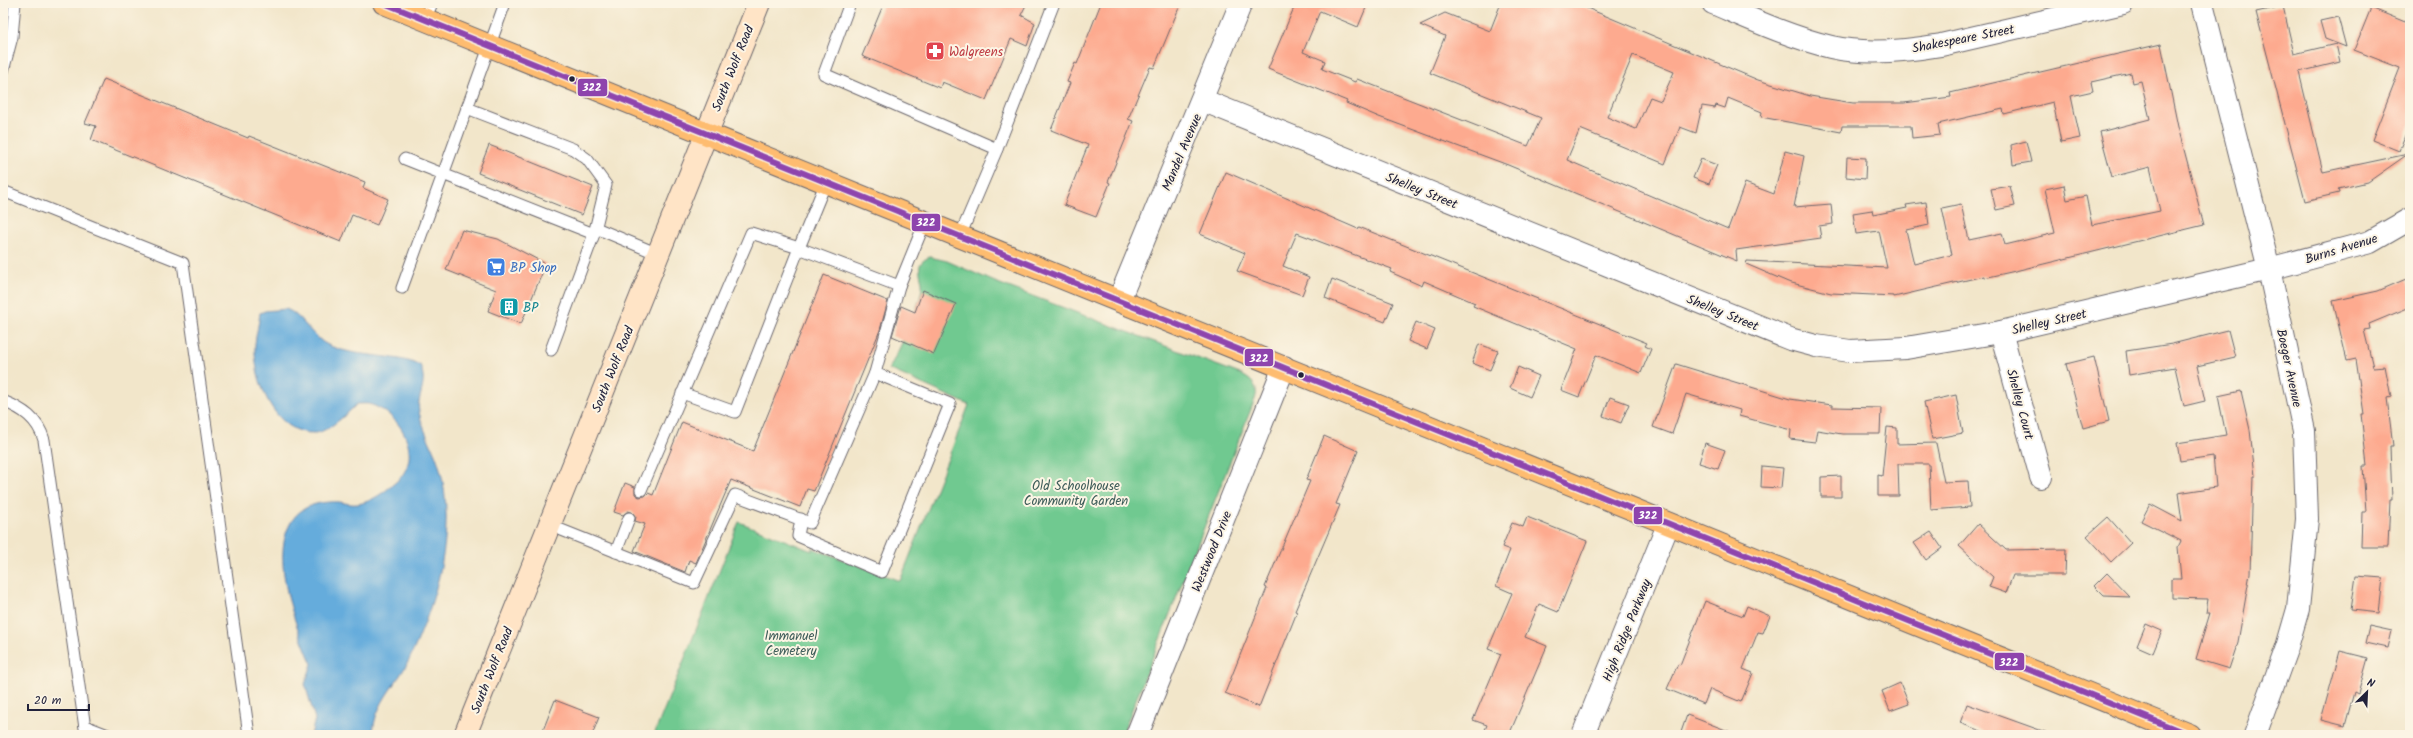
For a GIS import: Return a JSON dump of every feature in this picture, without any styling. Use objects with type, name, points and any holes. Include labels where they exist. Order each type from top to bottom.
[{"type":"main road","points":[[384,3],[428,11],[489,45],[1284,367],[1668,525],[2190,735]]},
{"type":"main road","name":"South Wolf Road","points":[[465,735],[759,3]]},
{"type":"street","name":"Mandel Avenue","points":[[1119,300],[1241,3]]},
{"type":"street","name":"Shakespeare Street","points":[[1713,3],[1796,37],[1832,47],[1914,50],[2123,3]]},
{"type":"street","name":"Boeger Avenue","points":[[2202,3],[2269,269],[2304,431],[2307,519],[2298,609],[2287,647],[2255,735]]},
{"type":"street","name":"Shelley Street","points":[[1202,100],[1790,339],[1816,346],[1850,351],[1906,348],[2001,332],[2269,269]]},
{"type":"street","name":"Burns Avenue","points":[[2269,269],[2370,242],[2410,220]]},
{"type":"street","name":"Shelley Court","points":[[2001,332],[2041,477]]},
{"type":"street","name":"Westwood Drive","points":[[1137,735],[1284,367]]},
{"type":"street","name":"High Ridge Parkway","points":[[1583,735],[1668,525]]},
{"type":"lane","points":[[3,71],[12,37],[15,3]]},
{"type":"lane","points":[[402,288],[505,3]]},
{"type":"lane","points":[[850,3],[824,74],[997,149]]},
{"type":"lane","points":[[960,236],[997,149],[1054,3]]},
{"type":"lane","points":[[467,108],[573,149],[587,159],[606,185],[595,231],[551,350]]},
{"type":"lane","points":[[405,158],[658,254]]},
{"type":"lane","points":[[682,393],[734,412],[826,182]]},
{"type":"lane","points":[[3,191],[183,263],[249,735]]},
{"type":"lane","points":[[549,525],[694,582],[735,495],[810,523],[875,373],[899,286],[925,222]]},
{"type":"lane","points":[[641,490],[751,233],[799,248],[899,286]]},
{"type":"lane","points":[[801,519],[798,536],[882,572],[950,404],[875,373]]},
{"type":"lane","points":[[3,401],[16,406],[32,417],[40,428],[44,440],[85,730],[108,735]]},
{"type":"lane","points":[[616,552],[629,518]]},
{"type":"green space","name":"Old Schoolhouse Community Garden","points":[[930,257],[947,261],[995,282],[1240,374],[1247,378],[1255,387],[1255,399],[1122,735],[654,735],[739,522],[812,551],[812,548],[900,581],[969,405],[889,369],[917,308],[922,289],[920,271],[921,263]]},
{"type":"water","points":[[286,309],[297,316],[317,338],[330,346],[341,350],[409,361],[420,365],[422,372],[423,385],[419,401],[419,412],[423,427],[440,469],[445,493],[445,542],[441,567],[428,615],[409,660],[382,702],[372,735],[311,735],[315,719],[305,684],[312,664],[299,632],[288,594],[284,575],[283,556],[285,539],[290,524],[299,512],[305,508],[325,502],[351,504],[363,503],[385,491],[399,479],[406,469],[409,458],[409,447],[400,426],[392,417],[370,404],[357,404],[332,426],[315,433],[300,431],[288,425],[277,414],[268,402],[262,387],[255,357],[255,344],[260,313],[265,311]]},
{"type":"building","name":"Walgreens","points":[[884,3],[1027,3],[1021,15],[1035,23],[1027,46],[1011,39],[986,100],[942,82],[940,88],[862,56]]},
{"type":"building","points":[[1101,3],[1181,3],[1154,68],[1150,67],[1128,119],[1133,121],[1108,182],[1110,183],[1096,217],[1064,205],[1088,145],[1051,130],[1070,83],[1067,82],[1075,63],[1077,64]]},
{"type":"building","points":[[1296,3],[1368,3],[1358,27],[1320,11],[1303,52],[1325,61],[1322,69],[1355,82],[1357,79],[1528,146],[1541,118],[1430,73],[1445,36],[1420,25],[1445,13],[1490,31],[1501,3],[1575,3],[1758,80],[1810,96],[1853,103],[1904,103],[1951,97],[1950,93],[2161,44],[2178,127],[2204,225],[2011,272],[1984,278],[1984,276],[1894,297],[1831,293],[1788,282],[1746,264],[1747,261],[1887,268],[1879,231],[1856,234],[1853,213],[1872,210],[1873,215],[1907,208],[1906,205],[1926,202],[1929,225],[1906,230],[1914,264],[1952,255],[1942,208],[1961,204],[1969,240],[2002,233],[2005,245],[2055,233],[2045,189],[2064,185],[2067,200],[2086,196],[2092,225],[2160,211],[2150,167],[2112,177],[2100,132],[2150,119],[2141,81],[2133,83],[2131,73],[2091,82],[2093,91],[2071,96],[2080,138],[2061,142],[2053,102],[2004,114],[2003,109],[1938,124],[1940,135],[1912,138],[1911,126],[1842,126],[1841,132],[1761,117],[1762,112],[1728,98],[1725,108],[1716,105],[1715,108],[1702,106],[1696,133],[1680,127],[1665,164],[1580,129],[1567,160],[1728,229],[1745,183],[1774,194],[1785,151],[1804,156],[1794,207],[1831,204],[1833,224],[1819,226],[1821,238],[1736,250],[1737,261],[1508,165],[1379,117],[1346,103],[1347,101],[1268,69]],"holes":[[[1633,55],[1674,72],[1661,101],[1650,97],[1636,129],[1607,117]]]},
{"type":"building","points":[[2283,6],[2294,54],[2336,44],[2340,62],[2299,72],[2323,172],[2408,154],[2368,182],[2338,189],[2339,193],[2305,201],[2256,12]]},
{"type":"building","points":[[2371,8],[2410,24],[2410,123],[2399,151],[2372,140],[2400,68],[2354,50]]},
{"type":"building","points":[[2338,17],[2346,47],[2325,39],[2320,21]]},
{"type":"building","points":[[104,79],[248,138],[249,136],[365,182],[363,188],[388,199],[377,225],[352,215],[341,242],[91,140],[96,126],[85,123]]},
{"type":"building","points":[[2026,141],[2031,162],[2013,165],[2011,145]]},
{"type":"building","points":[[489,145],[593,187],[582,215],[478,173]]},
{"type":"building","points":[[1847,157],[1866,158],[1865,179],[1846,177]]},
{"type":"building","points":[[1701,159],[1717,165],[1709,184],[1693,178]]},
{"type":"building","points":[[1226,172],[1358,229],[1359,227],[1647,343],[1645,346],[1651,349],[1641,373],[1596,355],[1579,397],[1561,390],[1577,349],[1473,306],[1475,303],[1424,281],[1422,286],[1390,272],[1392,269],[1297,233],[1283,266],[1309,277],[1302,295],[1237,271],[1245,253],[1200,234]]},
{"type":"building","points":[[2010,186],[2015,206],[1996,210],[1991,189]]},
{"type":"building","name":"BP Shop","points":[[462,230],[498,239],[546,264],[521,324],[488,311],[496,290],[446,270]]},
{"type":"building","points":[[824,275],[888,301],[880,330],[814,491],[807,489],[800,507],[731,480],[696,563],[689,560],[685,572],[634,551],[645,524],[635,521],[636,517],[632,512],[628,511],[623,515],[614,512],[625,483],[635,487],[635,494],[639,497],[645,496],[648,493],[653,495],[682,422],[753,451]]},
{"type":"building","points":[[1332,279],[1393,303],[1385,322],[1325,298]]},
{"type":"building","points":[[2406,279],[2410,288],[2410,307],[2369,324],[2370,329],[2364,330],[2373,367],[2385,366],[2391,397],[2387,398],[2393,446],[2390,446],[2392,500],[2390,500],[2388,547],[2361,547],[2362,512],[2366,512],[2363,466],[2367,466],[2361,414],[2364,414],[2356,359],[2347,361],[2333,301],[2378,291]]},
{"type":"building","points":[[923,290],[956,304],[934,354],[892,336],[901,306],[915,312]]},
{"type":"building","points":[[1416,322],[1435,330],[1427,349],[1408,341]]},
{"type":"building","points":[[2228,330],[2235,357],[2197,366],[2205,401],[2184,406],[2175,367],[2129,375],[2126,351],[2172,344]]},
{"type":"building","points":[[1479,344],[1498,351],[1490,370],[1472,363]]},
{"type":"building","points":[[2094,357],[2109,421],[2083,428],[2066,364]]},
{"type":"building","points":[[1676,364],[1790,399],[1832,405],[1832,407],[1881,408],[1880,434],[1842,434],[1817,430],[1815,442],[1790,439],[1791,430],[1739,416],[1740,410],[1686,394],[1672,434],[1653,427]]},
{"type":"building","points":[[1518,367],[1539,376],[1530,397],[1510,388]]},
{"type":"building","points":[[2241,391],[2250,430],[2255,476],[2253,476],[2250,573],[2238,642],[2229,669],[2196,659],[2210,613],[2206,613],[2208,599],[2172,598],[2172,579],[2181,579],[2178,547],[2181,541],[2141,521],[2150,504],[2182,521],[2178,493],[2216,487],[2213,456],[2180,461],[2177,443],[2226,435],[2218,396]]},
{"type":"building","points":[[1956,395],[1963,433],[1932,439],[1924,402]]},
{"type":"building","points":[[1610,397],[1629,404],[1621,423],[1603,416]]},
{"type":"building","points":[[1887,427],[1897,428],[1897,444],[1936,443],[1944,482],[1968,481],[1970,507],[1931,510],[1929,464],[1898,464],[1899,496],[1878,496],[1878,475],[1882,476]]},
{"type":"building","points":[[1324,436],[1358,451],[1336,504],[1340,505],[1295,611],[1297,612],[1259,707],[1225,693],[1267,588],[1265,587],[1310,481],[1306,480]]},
{"type":"building","points":[[1705,443],[1725,450],[1718,469],[1699,463]]},
{"type":"building","points":[[1762,466],[1783,468],[1781,488],[1761,487]]},
{"type":"building","points":[[1841,476],[1841,497],[1821,497],[1821,477]]},
{"type":"building","points":[[1527,517],[1587,541],[1558,612],[1539,604],[1525,637],[1547,646],[1509,735],[1483,735],[1487,725],[1473,720],[1501,654],[1488,649],[1512,593],[1496,586],[1510,550],[1502,547],[1512,523],[1523,527]]},
{"type":"building","points":[[2108,517],[2131,543],[2111,562],[2087,536]]},
{"type":"building","points":[[1978,524],[2006,550],[2066,549],[2065,575],[2013,575],[2006,593],[1989,587],[1993,577],[1959,546]]},
{"type":"building","points":[[1931,532],[1942,548],[1926,560],[1914,543]]},
{"type":"building","points":[[2107,573],[2130,597],[2104,596],[2094,586]]},
{"type":"building","points":[[2356,576],[2383,578],[2379,613],[2351,610]]},
{"type":"building","points":[[1705,601],[1743,616],[1747,606],[1770,616],[1763,633],[1758,632],[1743,669],[1753,673],[1741,702],[1710,689],[1704,704],[1667,689],[1678,664],[1680,665]]},
{"type":"building","points":[[2146,624],[2162,631],[2153,653],[2137,646]]},
{"type":"building","points":[[2369,626],[2392,631],[2388,648],[2365,643]]},
{"type":"building","points":[[2340,651],[2368,658],[2358,694],[2354,692],[2345,726],[2321,720]]},
{"type":"building","points":[[1900,683],[1909,704],[1890,711],[1882,691]]},
{"type":"building","points":[[555,700],[599,717],[592,735],[541,735]]},
{"type":"building","points":[[1967,704],[2048,733],[2047,735],[1991,735],[1960,723]]},
{"type":"building","points":[[1687,715],[1736,734],[1736,735],[1680,735]]},
{"type":"transit line","name":"322","points":[[384,3],[2190,735]]},
{"type":"place","name":"Walgreens","points":[[935,51]]},
{"type":"place","name":"BP Shop","points":[[496,267]]},
{"type":"place","name":"BP","points":[[509,307]]},
{"type":"park label","name":"Immanuel Cemetery","points":[[791,642]]}]
